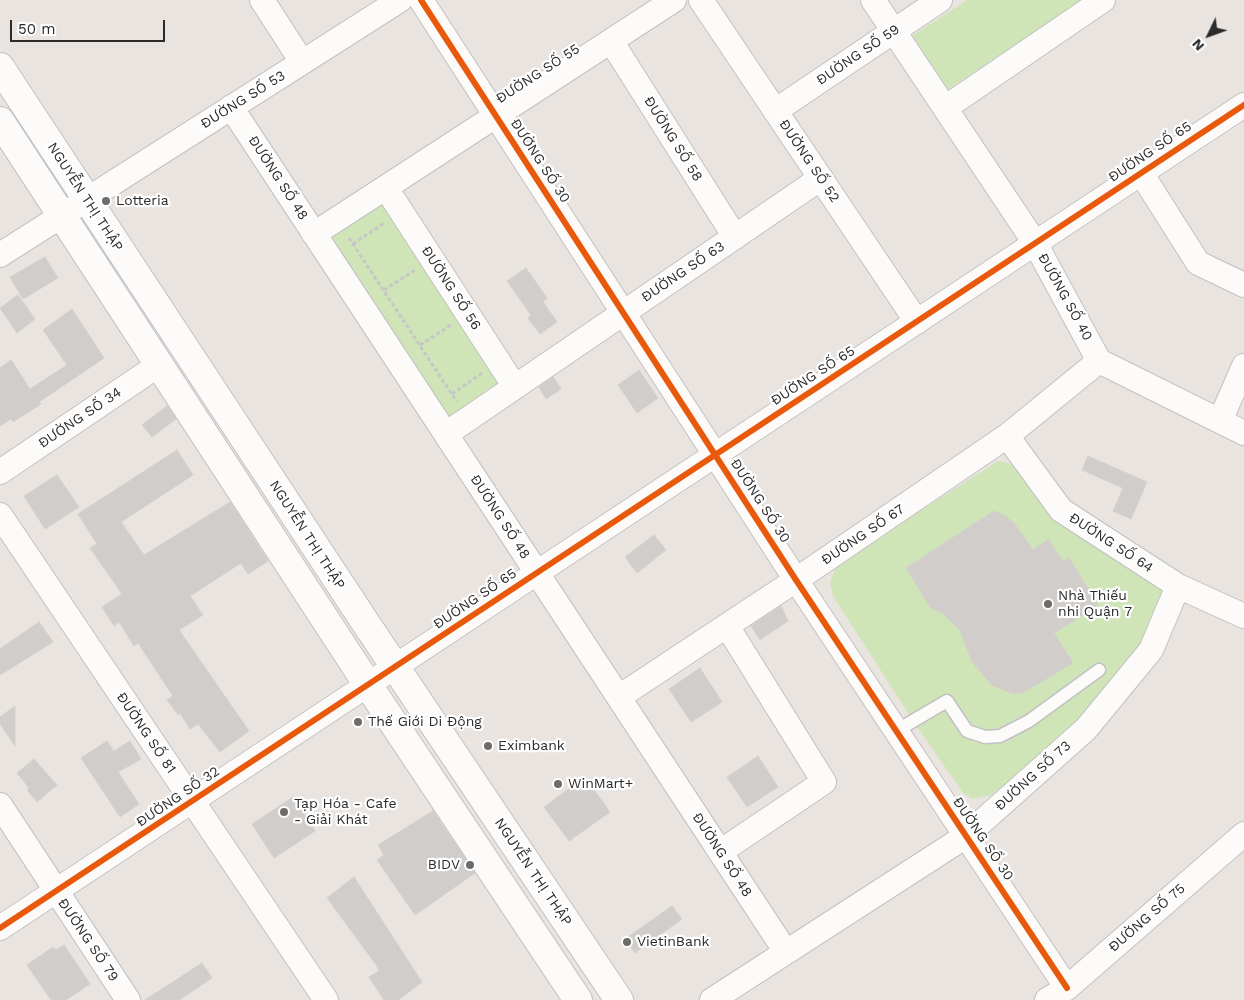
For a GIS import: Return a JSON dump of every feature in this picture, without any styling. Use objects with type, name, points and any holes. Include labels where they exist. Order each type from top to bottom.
[{"type":"main road","name":"NGUYỄN THỊ THẬP","points":[[0,67],[395,667],[619,1000]]},
{"type":"main road","name":"NGUYỄN THỊ THẬP","points":[[0,120],[368,684],[578,1000]]},
{"type":"street","points":[[262,0],[302,62]]},
{"type":"street","name":"ĐƯỜNG SỐ 53","points":[[0,255],[400,0]]},
{"type":"street","name":"ĐƯỜNG SỐ 30","points":[[421,0],[622,314],[966,836],[1057,994]]},
{"type":"street","name":"ĐƯỜNG SỐ 55","points":[[314,234],[674,0]]},
{"type":"street","name":"ĐƯỜNG SỐ 52","points":[[701,0],[917,322]]},
{"type":"street","name":"ĐƯỜNG SỐ 40","points":[[873,0],[1035,243],[1100,361]]},
{"type":"street","name":"ĐƯỜNG SỐ 59","points":[[775,111],[940,0]]},
{"type":"street","points":[[945,108],[1103,0]]},
{"type":"street","name":"ĐƯỜNG SỐ 58","points":[[611,41],[735,237]]},
{"type":"street","name":"ĐƯỜNG SỐ 65","points":[[368,684],[1244,105]]},
{"type":"street","name":"ĐƯỜNG SỐ 48","points":[[231,107],[786,952]]},
{"type":"street","points":[[1141,173],[1198,262],[1244,285]]},
{"type":"street","name":"ĐƯỜNG SỐ 63","points":[[446,434],[820,178]]},
{"type":"street","name":"ĐƯỜNG SỐ 56","points":[[386,188],[516,387]]},
{"type":"street","points":[[1100,361],[1244,433]]},
{"type":"street","name":"ĐƯỜNG SỐ 67","points":[[619,698],[1007,436],[1100,361]]},
{"type":"street","name":"ĐƯỜNG SỐ 34","points":[[0,472],[160,364]]},
{"type":"street","points":[[1220,421],[1244,366]]},
{"type":"street","name":"ĐƯỜNG SỐ 64","points":[[1007,436],[1061,510],[1178,586],[1244,616]]},
{"type":"street","name":"ĐƯỜNG SỐ 81","points":[[0,515],[326,1000]]},
{"type":"street","name":"ĐƯỜNG SỐ 73","points":[[712,1000],[966,836],[1086,729],[1151,650],[1178,586]]},
{"type":"street","points":[[720,852],[824,782],[727,626]]},
{"type":"street","name":"ĐƯỜNG SỐ 32","points":[[0,928],[193,803],[368,684]]},
{"type":"street","name":"ĐƯỜNG SỐ 79","points":[[0,804],[128,1000]]},
{"type":"street","name":"ĐƯỜNG SỐ 75","points":[[1057,994],[1244,834]]},
{"type":"lane","points":[[896,731],[947,701],[967,731],[986,737],[1000,736],[1029,720],[1099,670]]},
{"type":"path","points":[[338,219],[468,419]]},
{"type":"path","points":[[353,244],[391,219]]},
{"type":"path","points":[[384,290],[422,266]]},
{"type":"path","points":[[420,345],[457,321]]},
{"type":"path","points":[[452,394],[488,369]]},
{"type":"green space","points":[[967,0],[1082,0],[944,92],[909,38]]},
{"type":"green space","points":[[379,196],[504,387],[447,425],[324,234]]},
{"type":"green space","points":[[998,461],[1020,466],[1158,580],[1162,591],[1163,605],[1129,666],[1069,734],[991,795],[972,799],[963,793],[913,721],[833,596],[830,583],[834,571],[845,559]]},
{"type":"building","points":[[45,257],[58,278],[23,299],[10,277]]},
{"type":"building","points":[[526,268],[547,298],[543,302],[557,322],[540,334],[528,318],[531,315],[507,281]]},
{"type":"building","points":[[18,295],[35,319],[17,333],[0,308]]},
{"type":"building","points":[[72,309],[104,358],[39,402],[41,404],[13,422],[11,419],[0,426],[0,368],[11,360],[30,389],[67,365],[43,330]]},
{"type":"building","points":[[639,370],[658,398],[637,413],[618,385]]},
{"type":"building","points":[[553,377],[561,389],[546,399],[539,387]]},
{"type":"building","points":[[167,406],[176,419],[152,437],[142,425]]},
{"type":"building","points":[[177,450],[193,475],[121,522],[144,555],[230,502],[268,561],[248,574],[241,563],[190,596],[203,615],[179,630],[249,731],[220,752],[198,724],[190,729],[180,713],[178,715],[167,700],[173,696],[138,643],[134,646],[119,622],[114,626],[102,607],[122,594],[90,548],[97,544],[78,514]]},
{"type":"building","points":[[1088,456],[1147,482],[1131,519],[1113,511],[1123,488],[1082,470]]},
{"type":"building","points":[[57,475],[79,507],[45,529],[24,496]]},
{"type":"building","points":[[994,511],[1004,515],[1014,523],[1033,550],[1048,539],[1063,562],[1069,558],[1098,605],[1054,633],[1073,663],[1024,692],[1013,694],[992,685],[972,662],[960,630],[942,613],[930,607],[906,568]]},
{"type":"building","points":[[654,535],[666,550],[637,573],[625,557]]},
{"type":"building","points":[[781,606],[788,621],[760,640],[751,626]]},
{"type":"building","points":[[39,622],[53,642],[0,675],[0,649]]},
{"type":"building","points":[[700,668],[722,702],[691,722],[669,689]]},
{"type":"building","points":[[15,706],[15,746],[0,724],[0,717]]},
{"type":"building","points":[[107,741],[114,751],[130,741],[141,759],[118,772],[139,804],[120,817],[81,758]]},
{"type":"building","points":[[758,756],[778,787],[747,807],[727,777]]},
{"type":"building","points":[[34,759],[57,785],[37,802],[17,773]]},
{"type":"building","points":[[585,777],[610,812],[569,841],[544,807]]},
{"type":"building","points":[[293,797],[315,831],[274,858],[252,824]]},
{"type":"building","points":[[433,811],[475,873],[415,915],[377,860],[384,855],[378,845]]},
{"type":"building","points":[[354,877],[422,982],[398,1000],[384,1000],[369,977],[379,971],[377,966],[327,898]]},
{"type":"building","points":[[672,906],[682,919],[635,953],[625,939]]},
{"type":"building","points":[[64,945],[90,984],[66,1000],[51,1000],[27,965],[53,947],[56,950]]},
{"type":"building","points":[[202,963],[212,978],[179,1000],[145,1000]]},
{"type":"cycle path","points":[[421,0],[796,580],[1067,988]]},
{"type":"cycle path","points":[[0,928],[1244,105]]},
{"type":"place","name":"Lotteria","points":[[106,201]]},
{"type":"place","name":"Nhà Thiếu nhi Quận 7","points":[[1048,604]]},
{"type":"place","name":"Thế Giới Di Động","points":[[358,722]]},
{"type":"place","name":"Eximbank","points":[[488,746]]},
{"type":"place","name":"WinMart+","points":[[558,784]]},
{"type":"place","name":"Tạp Hóa - Cafe - Giải Khát","points":[[284,812]]},
{"type":"place","name":"BIDV","points":[[470,865]]},
{"type":"place","name":"VietinBank","points":[[627,942]]}]
